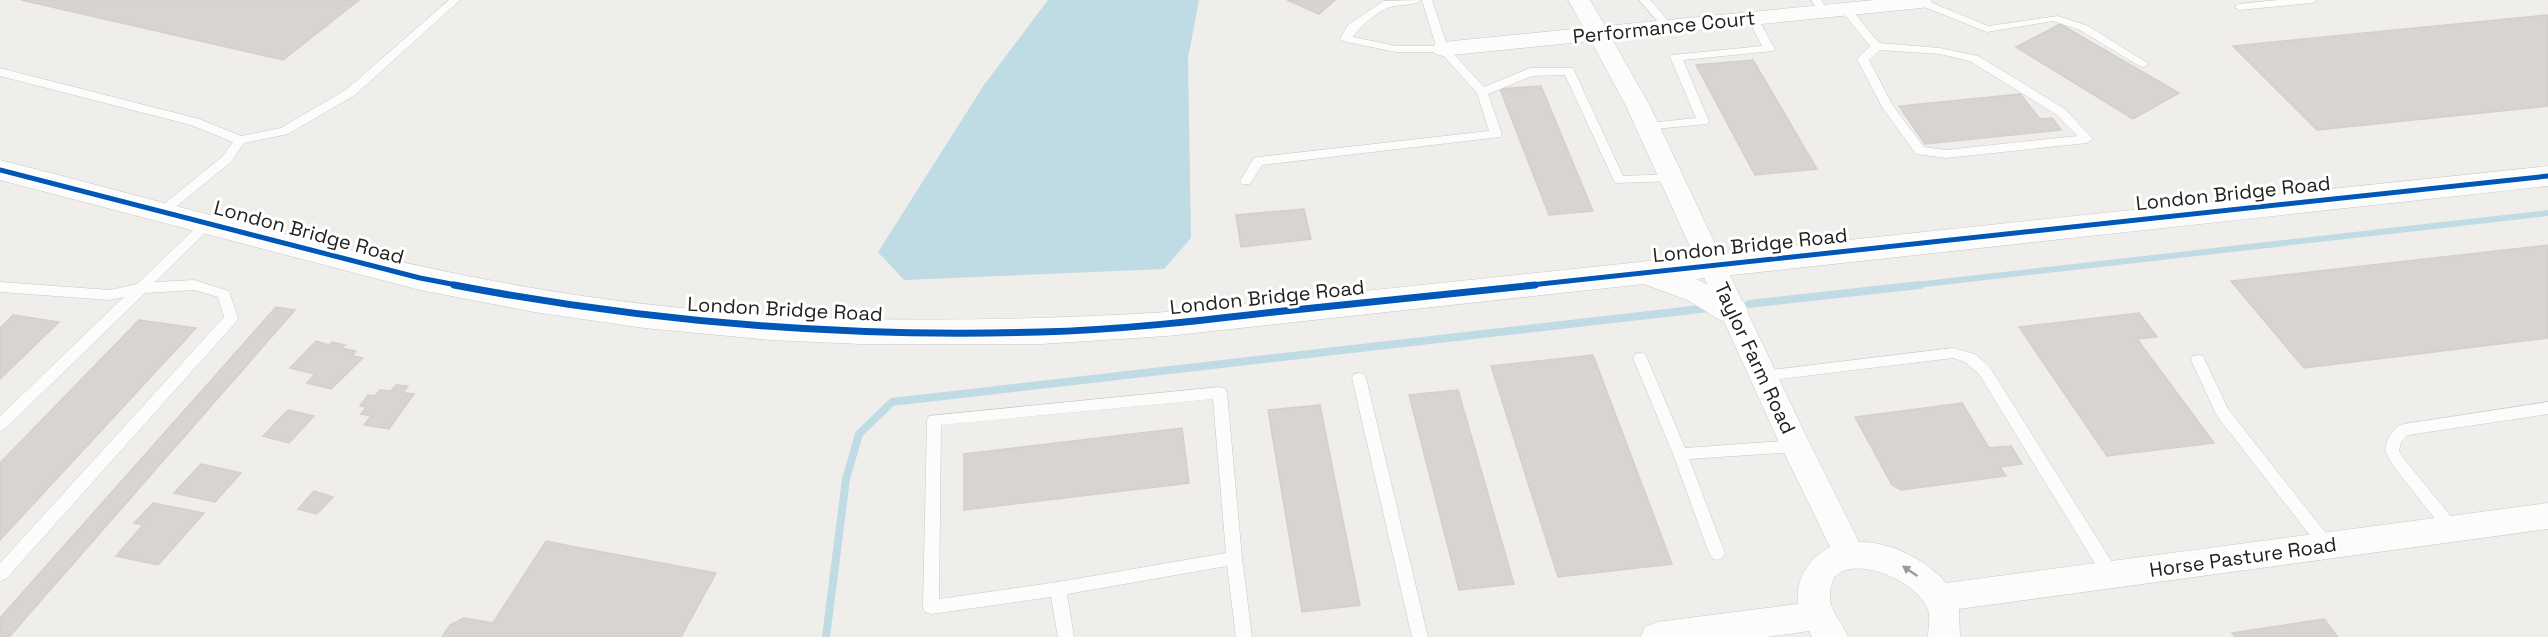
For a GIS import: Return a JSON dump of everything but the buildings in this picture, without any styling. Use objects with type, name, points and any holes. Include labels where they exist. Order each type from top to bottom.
[{"type":"street","name":"Taylor Farm Road","points":[[1579,0],[1648,128],[1796,446],[1851,555]]},
{"type":"street","name":"Performance Court","points":[[1443,49],[1753,19],[1820,6],[1846,10],[1923,1]]},
{"type":"street","name":"London Bridge Road","points":[[0,170],[420,278],[524,298],[706,323],[861,332],[1041,332],[1167,324],[2548,176]]},
{"type":"street","points":[[1644,273],[1689,288],[1732,311]]},
{"type":"street","name":"Horse Pasture Road","points":[[1937,598],[2548,516]]},
{"type":"street","points":[[1657,637],[1825,627],[1813,599],[1814,583],[1822,570],[1834,560],[1851,555],[1870,555],[1890,560],[1909,569],[1925,582],[1937,598],[1945,616],[1944,637]]},
{"type":"lane","points":[[0,72],[195,122],[240,140],[284,131],[351,92],[455,0]]},
{"type":"lane","points":[[1416,0],[1388,3],[1352,27],[1346,39],[1396,49],[1443,49]]},
{"type":"lane","points":[[1246,181],[1258,161],[1496,134],[1482,92],[1443,49],[1427,0]]},
{"type":"lane","points":[[1644,0],[1668,27]]},
{"type":"lane","points":[[2239,7],[2312,0]]},
{"type":"lane","points":[[1923,1],[1987,29],[2054,18],[2084,28],[2143,64]]},
{"type":"lane","points":[[1846,10],[1876,46],[1940,51],[1974,58],[2061,112],[2087,139],[1946,154],[1920,151],[1888,107],[1863,59],[1876,46]]},
{"type":"lane","points":[[1648,128],[1703,122],[1676,57],[1769,49],[1753,19]]},
{"type":"lane","points":[[1482,92],[1530,72],[1569,71],[1619,180],[1671,178]]},
{"type":"lane","points":[[163,211],[227,159],[240,140]]},
{"type":"lane","points":[[0,425],[208,223]]},
{"type":"lane","points":[[0,287],[110,295],[140,288],[194,285],[224,294],[231,318],[0,574]]},
{"type":"lane","points":[[1763,376],[1953,352],[1980,364],[2111,575]]},
{"type":"lane","points":[[1640,358],[1680,454],[1717,553]]},
{"type":"lane","points":[[2198,360],[2222,412],[2327,546]]},
{"type":"lane","points":[[1359,378],[1420,637]]},
{"type":"lane","points":[[1234,558],[1058,589],[931,607],[934,420],[1220,393],[1234,558],[1244,637]]},
{"type":"lane","points":[[2452,529],[2391,451],[2394,440],[2404,430],[2548,408]]},
{"type":"lane","points":[[1680,454],[1796,446]]},
{"type":"lane","points":[[1058,589],[1066,637]]},
{"type":"water","points":[[1048,0],[1199,0],[1188,58],[1191,238],[1164,269],[904,280],[878,252],[984,85]]},
{"type":"waterway","points":[[1907,286],[2548,213]]},
{"type":"waterway","points":[[1749,304],[1920,285]]},
{"type":"waterway","points":[[826,637],[846,479],[859,434],[892,402],[1709,308]]},
{"type":"cycle path","points":[[0,170],[420,278],[534,300],[644,316],[771,328],[861,332],[1041,332],[1167,324],[2548,176]]}]
